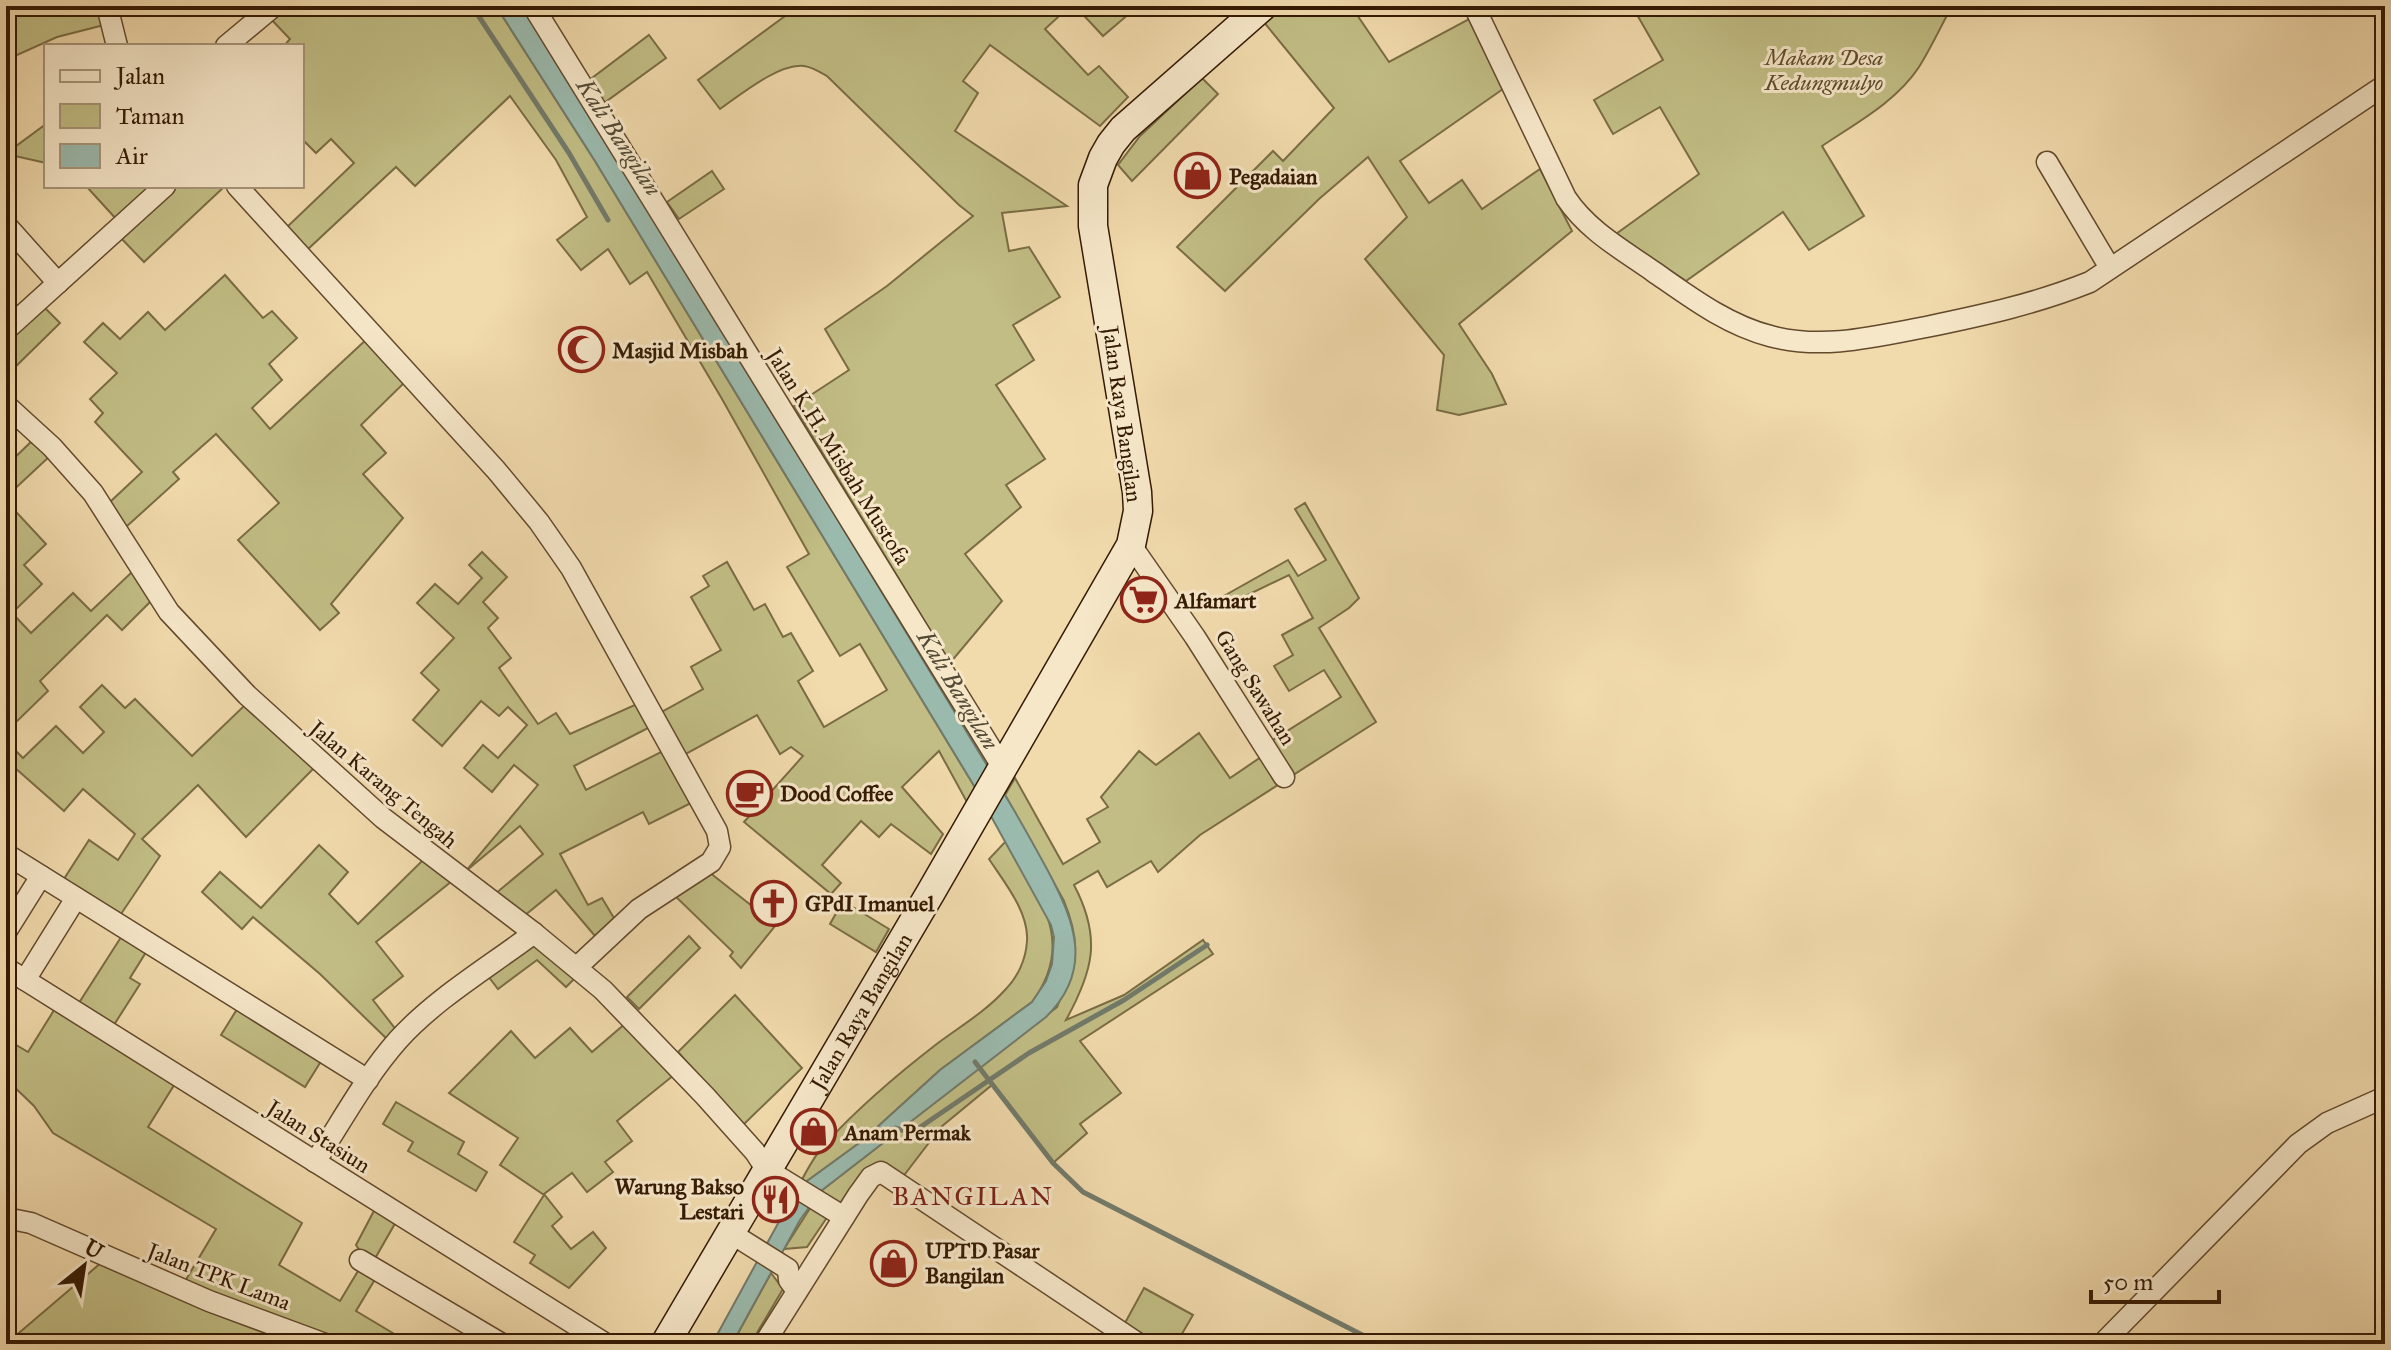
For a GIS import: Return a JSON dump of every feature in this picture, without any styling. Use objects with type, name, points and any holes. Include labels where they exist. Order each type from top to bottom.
[{"type":"main road","name":"Jalan Raya Bangilan","points":[[665,1344],[1131,545],[1137,519],[1137,492],[1093,226],[1093,185],[1103,158],[1123,129],[1263,6]]},
{"type":"street","points":[[107,6],[116,44]]},
{"type":"street","points":[[228,44],[274,6]]},
{"type":"street","name":"Jalan K.H. Misbah Mustofa","points":[[533,6],[1001,771]]},
{"type":"street","points":[[1474,6],[1566,198],[1580,218],[1695,300],[1748,329],[1801,342],[1849,342],[2021,307],[2090,282],[2385,85]]},
{"type":"street","points":[[2047,162],[2110,268]]},
{"type":"street","points":[[6,330],[163,188]]},
{"type":"street","points":[[239,188],[486,459],[539,522],[571,568],[717,831],[720,847],[711,862],[639,909],[577,967]]},
{"type":"street","points":[[6,225],[58,283]]},
{"type":"street","name":"Jalan Karang Tengah","points":[[6,405],[52,447],[93,493],[118,528],[156,594],[188,634],[238,686],[383,818],[577,967],[649,1036],[755,1152],[766,1169]]},
{"type":"street","name":"Gang Sawahan","points":[[1131,545],[1195,637],[1284,777]]},
{"type":"street","points":[[6,854],[368,1080]]},
{"type":"street","points":[[6,932],[41,876]]},
{"type":"street","points":[[25,980],[76,898]]},
{"type":"street","points":[[315,1162],[385,1056],[412,1026],[534,933]]},
{"type":"street","name":"Jalan Stasiun","points":[[6,968],[606,1344]]},
{"type":"street","points":[[2102,1344],[2298,1144],[2327,1123],[2385,1097]]},
{"type":"street","points":[[766,1169],[844,1217]]},
{"type":"street","points":[[764,1344],[871,1177],[883,1173],[1139,1344]]},
{"type":"street","name":"Jalan TPK Lama","points":[[6,1218],[31,1223],[209,1301],[325,1344]]},
{"type":"street","points":[[729,1232],[784,1267],[797,1291]]},
{"type":"street","points":[[360,1260],[502,1344]]},
{"type":"street","points":[[784,1267],[812,1266]]},
{"type":"green space","points":[[6,6],[97,6],[104,25],[57,37],[6,60]]},
{"type":"green space","points":[[280,6],[496,6],[595,161],[976,789],[968,804],[939,751],[902,787],[943,834],[931,854],[891,824],[879,837],[861,821],[822,865],[841,883],[831,894],[744,822],[803,756],[791,747],[780,754],[757,715],[684,755],[660,713],[703,689],[691,667],[721,650],[691,597],[709,586],[703,576],[727,562],[754,610],[765,604],[783,637],[791,633],[813,671],[798,681],[824,727],[887,690],[860,644],[840,656],[787,567],[809,554],[647,272],[630,284],[608,249],[581,270],[557,240],[587,217],[556,160],[510,96],[415,186],[396,167],[307,250],[286,228],[354,163],[331,139],[316,153],[304,141],[304,44],[286,44],[290,39],[268,16]]},
{"type":"green space","points":[[779,6],[1070,6],[1045,29],[1088,75],[1099,66],[1128,97],[1100,126],[990,45],[963,81],[978,93],[955,131],[1067,206],[1002,213],[1009,251],[1029,247],[1060,297],[1013,325],[1034,360],[996,385],[1045,459],[1006,485],[1021,507],[965,554],[1002,601],[950,663],[794,406],[849,370],[825,329],[887,286],[973,216],[827,76],[813,69],[794,66],[783,69],[720,109],[698,80],[785,16]]},
{"type":"green space","points":[[1075,6],[1124,6],[1130,13],[1103,36]]},
{"type":"green space","points":[[1279,6],[1351,6],[1389,62],[1469,19],[1503,89],[1400,161],[1429,203],[1462,180],[1482,209],[1540,169],[1572,231],[1459,324],[1492,374],[1506,404],[1459,415],[1437,410],[1444,355],[1365,259],[1407,217],[1368,157],[1319,199],[1225,291],[1177,247],[1273,151],[1283,161],[1334,108],[1263,21]]},
{"type":"green space","name":"Makam Desa Kedungmulyo","points":[[1632,6],[1952,6],[1910,80],[1875,111],[1822,146],[1864,216],[1809,250],[1783,212],[1686,281],[1616,234],[1699,174],[1660,107],[1613,134],[1594,100],[1663,60]]},
{"type":"green space","points":[[649,35],[666,58],[604,103],[588,81]]},
{"type":"green space","points":[[1202,78],[1218,94],[1132,181],[1118,165],[1140,136]]},
{"type":"green space","points":[[44,125],[44,163],[6,154],[6,133],[16,146]]},
{"type":"green space","points":[[712,171],[724,189],[679,219],[667,202]]},
{"type":"green space","points":[[88,188],[156,188],[118,221]]},
{"type":"green space","points":[[170,188],[223,188],[144,262],[118,235]]},
{"type":"green space","points":[[225,275],[263,318],[272,311],[297,338],[269,364],[282,380],[252,408],[270,429],[368,338],[406,381],[361,425],[386,453],[363,474],[403,518],[331,604],[339,613],[320,630],[238,540],[279,503],[216,434],[173,472],[179,479],[126,527],[110,502],[142,472],[95,422],[103,413],[90,399],[117,373],[84,342],[103,323],[120,339],[148,312],[165,330]]},
{"type":"green space","points":[[42,305],[60,323],[6,376],[6,337]]},
{"type":"green space","points":[[34,439],[51,455],[6,497],[6,466]]},
{"type":"green space","points":[[6,501],[46,544],[24,565],[42,584],[12,613],[31,633],[73,593],[91,611],[134,570],[152,600],[122,630],[107,615],[40,681],[48,691],[6,732]]},
{"type":"green space","points":[[1305,503],[1359,598],[1319,628],[1376,722],[1290,777],[1268,743],[1341,697],[1324,670],[1289,691],[1274,666],[1293,655],[1282,635],[1313,618],[1289,575],[1227,605],[1222,597],[1288,560],[1298,576],[1326,560],[1295,509]]},
{"type":"green space","points":[[482,552],[507,577],[483,602],[498,618],[488,628],[511,658],[499,668],[538,724],[556,713],[570,734],[637,704],[650,727],[574,766],[586,790],[663,751],[691,803],[649,824],[643,812],[560,854],[588,905],[602,898],[614,918],[595,936],[556,890],[524,916],[495,894],[543,854],[520,826],[466,871],[538,785],[514,765],[492,792],[464,768],[483,745],[498,758],[527,725],[508,707],[499,716],[481,701],[442,746],[413,720],[439,690],[421,673],[454,638],[417,603],[435,584],[458,604],[482,578],[469,565]]},
{"type":"green space","points":[[102,685],[125,708],[135,699],[192,756],[246,704],[315,767],[246,837],[198,785],[142,839],[160,856],[119,917],[62,882],[89,840],[118,860],[135,834],[83,789],[64,811],[6,760],[6,741],[23,758],[56,726],[83,753],[104,732],[80,707]]},
{"type":"green space","points":[[1199,733],[1230,778],[1264,755],[1281,783],[1200,835],[1158,872],[1151,861],[1107,887],[1098,871],[1074,885],[1088,922],[1091,954],[1083,986],[1066,1020],[1124,995],[1203,940],[1213,954],[1080,1041],[1121,1093],[1080,1124],[1087,1133],[1053,1163],[992,1085],[941,1127],[902,1178],[869,1172],[828,1216],[807,1247],[784,1249],[821,1191],[1057,1007],[1073,966],[1074,931],[1064,901],[1005,795],[1015,778],[1063,864],[1100,842],[1087,819],[1108,807],[1101,797],[1139,751],[1156,765]]},
{"type":"green space","points":[[1007,840],[1040,900],[1052,938],[1052,958],[1045,980],[1032,1002],[940,1070],[862,1141],[803,1184],[793,1196],[820,1150],[851,1117],[909,1066],[990,1005],[1017,974],[1026,948],[1027,930],[1014,898],[989,859]]},
{"type":"green space","points":[[319,845],[348,872],[329,894],[358,924],[423,860],[452,881],[376,942],[403,976],[373,1000],[397,1031],[388,1040],[320,974],[253,917],[242,929],[202,892],[220,872],[261,908]]},
{"type":"green space","points":[[709,872],[776,925],[741,968],[730,956],[733,952],[674,895]]},
{"type":"green space","points":[[843,901],[889,929],[876,952],[830,924]]},
{"type":"green space","points":[[123,934],[148,949],[130,978],[140,984],[112,1028],[77,1006]]},
{"type":"green space","points":[[689,936],[700,948],[639,1009],[627,997]]},
{"type":"green space","points":[[534,941],[576,977],[566,987],[537,960],[498,989],[488,976]]},
{"type":"green space","points":[[735,995],[802,1068],[743,1125],[678,1052]]},
{"type":"green space","points":[[239,1006],[323,1058],[305,1087],[221,1035]]},
{"type":"green space","points":[[56,1007],[176,1082],[148,1127],[302,1223],[279,1265],[340,1301],[361,1266],[377,1276],[356,1311],[411,1344],[337,1344],[184,1283],[216,1229],[53,1133],[34,1106],[6,1079],[6,1039],[28,1052]]},
{"type":"green space","points":[[626,1023],[674,1075],[617,1121],[632,1141],[605,1162],[613,1172],[587,1192],[572,1173],[544,1194],[562,1217],[552,1226],[571,1249],[593,1232],[606,1248],[569,1288],[530,1263],[535,1255],[514,1242],[544,1195],[500,1165],[518,1138],[449,1093],[511,1031],[535,1058],[570,1028],[592,1052]]},
{"type":"green space","points":[[396,1102],[464,1142],[458,1154],[487,1172],[476,1191],[408,1151],[413,1142],[383,1124]]},
{"type":"green space","points":[[376,1207],[397,1220],[373,1262],[356,1245]]},
{"type":"green space","points":[[102,1262],[284,1334],[271,1344],[6,1344]]},
{"type":"green space","points":[[771,1273],[783,1289],[751,1343],[737,1335]]},
{"type":"green space","points":[[1144,1288],[1193,1315],[1176,1344],[1134,1344],[1119,1334]]},
{"type":"water","points":[[496,6],[522,6],[601,130],[1016,814],[1058,890],[1072,927],[1075,964],[1061,999],[1046,1017],[821,1191],[800,1220],[732,1344],[712,1344],[793,1196],[803,1184],[862,1141],[940,1070],[1032,1002],[1046,981],[1052,964],[1054,937],[1051,925],[976,789],[595,161]]},
{"type":"waterway","points":[[472,6],[569,153],[608,220]]},
{"type":"waterway","points":[[895,1128],[909,1132],[916,1130],[1029,1053],[1124,1000],[1207,945]]},
{"type":"waterway","points":[[975,1062],[1053,1163],[1083,1192],[1380,1344]]},
{"type":"place","name":"Pegadaian","points":[[1198,176]]},
{"type":"place","name":"Masjid Misbah","points":[[581,350]]},
{"type":"place","name":"Alfamart","points":[[1144,600]]},
{"type":"place","name":"Dood Coffee","points":[[749,793]]},
{"type":"place","name":"GPdI Imanuel","points":[[774,903]]},
{"type":"place","name":"Anam Permak","points":[[813,1132]]},
{"type":"place","name":"Warung Bakso Lestari","points":[[775,1199]]},
{"type":"place","name":"UPTD Pasar Bangilan","points":[[894,1263]]},
{"type":"district","name":"BANGILAN","points":[[973,1196]]},
{"type":"water label","name":"Kali Bangilan","points":[[619,137]]},
{"type":"water label","name":"Kali Bangilan","points":[[958,690]]}]
